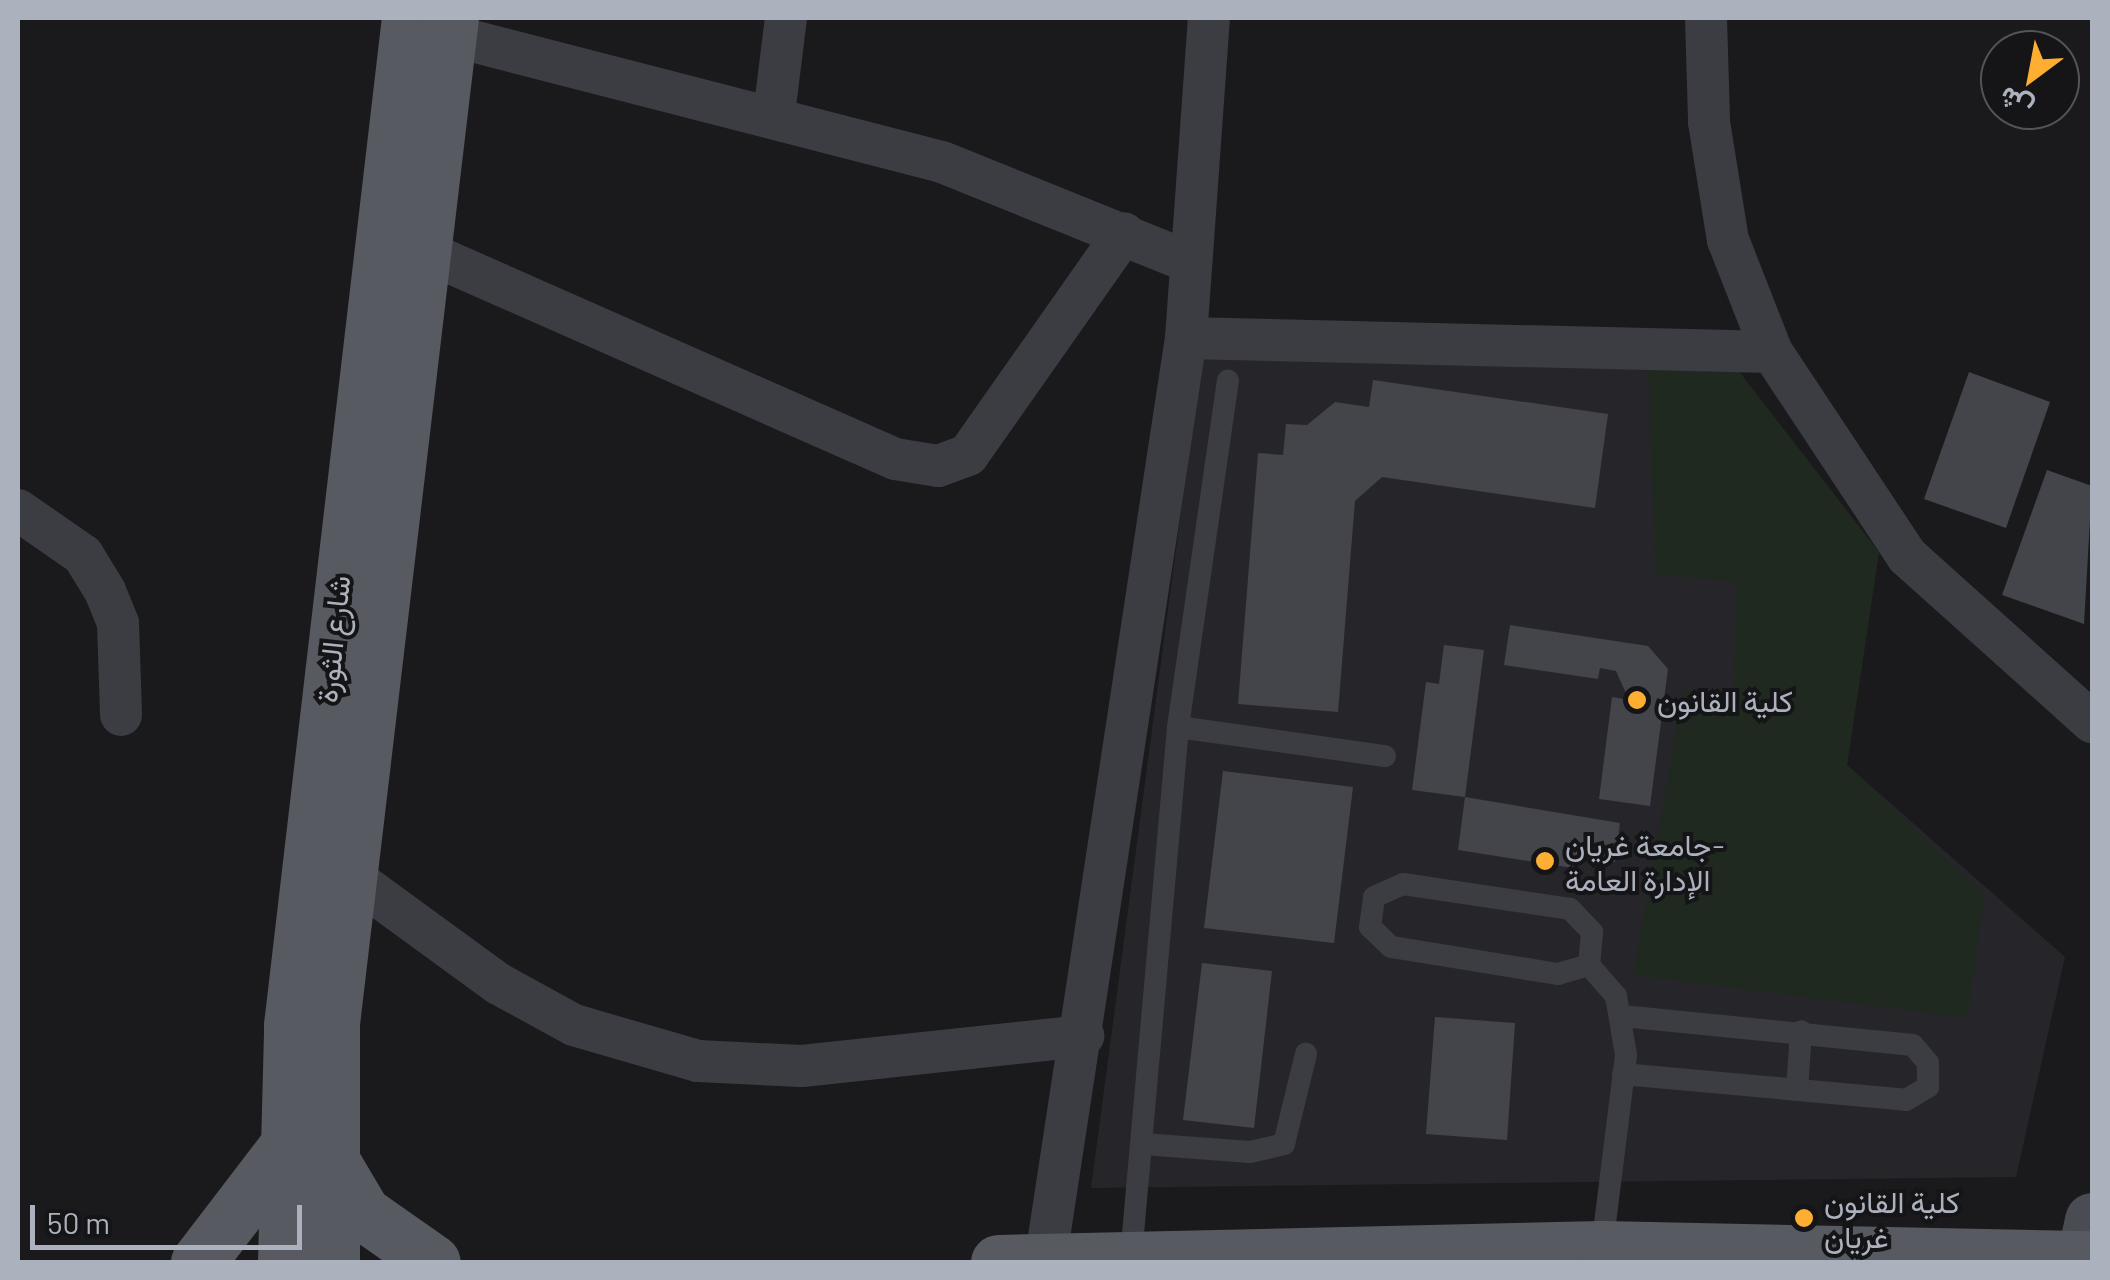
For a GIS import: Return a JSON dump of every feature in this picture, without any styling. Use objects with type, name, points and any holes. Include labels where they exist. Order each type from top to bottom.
[{"type":"main road","name":"شارع الثورة","points":[[285,1262],[310,1156],[352,877],[407,243],[436,23]]},
{"type":"main road","name":"شارع الثورة","points":[[332,1262],[310,1156],[348,490],[407,243]]},
{"type":"main road","points":[[198,1262],[310,1156],[362,1213],[434,1262]]},
{"type":"main road","points":[[1022,1260],[1602,1248],[2088,1249]]},
{"type":"street","points":[[774,114],[786,18]]},
{"type":"street","points":[[1022,1260],[1083,1036],[1186,338],[1188,262],[1209,18]]},
{"type":"street","points":[[1706,18],[1709,122],[1728,240],[1772,352],[1907,556],[2092,722]]},
{"type":"street","points":[[436,23],[942,162],[1188,262]]},
{"type":"street","points":[[407,243],[895,459],[938,466],[968,455],[1124,233]]},
{"type":"street","points":[[1186,338],[1772,352]]},
{"type":"street","points":[[18,510],[83,555],[105,591],[118,623],[121,715]]},
{"type":"street","points":[[352,877],[559,1016],[698,1061],[802,1066],[1083,1036]]},
{"type":"lane","points":[[1131,1256],[1178,727],[1228,381]]},
{"type":"lane","points":[[1178,727],[1385,756]]},
{"type":"lane","points":[[1589,965],[1558,974],[1391,946],[1370,928],[1374,897],[1403,884],[1570,910],[1592,932],[1589,965],[1624,1016],[1623,1074],[1602,1248]]},
{"type":"lane","points":[[1623,1074],[1906,1100],[1928,1087],[1924,1049],[1801,1032],[1624,1016]]},
{"type":"lane","points":[[1797,1090],[1801,1032]]},
{"type":"lane","points":[[1143,1144],[1250,1152],[1284,1144],[1306,1054]]},
{"type":"shaded area","name":"جامعة غريان- الإدارة العامة","points":[[1202,354],[1648,360],[1879,552],[1847,765],[2065,957],[2016,1177],[1091,1188]]},
{"type":"shaded area","points":[[1648,360],[1734,365],[1879,552],[1847,765],[1985,896],[1967,1018],[1633,975],[1683,689],[1733,699],[1736,582],[1655,574]]},
{"type":"building","points":[[1969,372],[2050,402],[2006,528],[1924,499]]},
{"type":"building","points":[[1373,380],[1608,414],[1595,508],[1382,477],[1355,501],[1338,712],[1238,704],[1258,453],[1283,455],[1286,424],[1307,425],[1335,402],[1369,407]]},
{"type":"building","points":[[2047,470],[2092,486],[2084,624],[2002,595]]},
{"type":"building","points":[[1510,625],[1648,646],[1668,669],[1650,806],[1599,799],[1612,697],[1629,700],[1616,671],[1600,668],[1598,679],[1504,665]]},
{"type":"building","points":[[1444,645],[1484,650],[1465,797],[1412,790],[1426,682],[1439,684]]},
{"type":"building","points":[[1223,771],[1353,787],[1334,943],[1204,928]]},
{"type":"building","points":[[1465,797],[1620,823],[1615,862],[1575,855],[1573,868],[1458,850]]},
{"type":"building","points":[[1202,963],[1272,971],[1254,1128],[1183,1120]]},
{"type":"building","points":[[1435,1017],[1515,1023],[1507,1140],[1426,1134]]},
{"type":"place","name":"كلية القانون","points":[[1637,700]]},
{"type":"place","name":"جامعة غريان- الإدارة العامة","points":[[1545,861]]},
{"type":"place","name":"كلية القانون غريان","points":[[1804,1218]]}]
